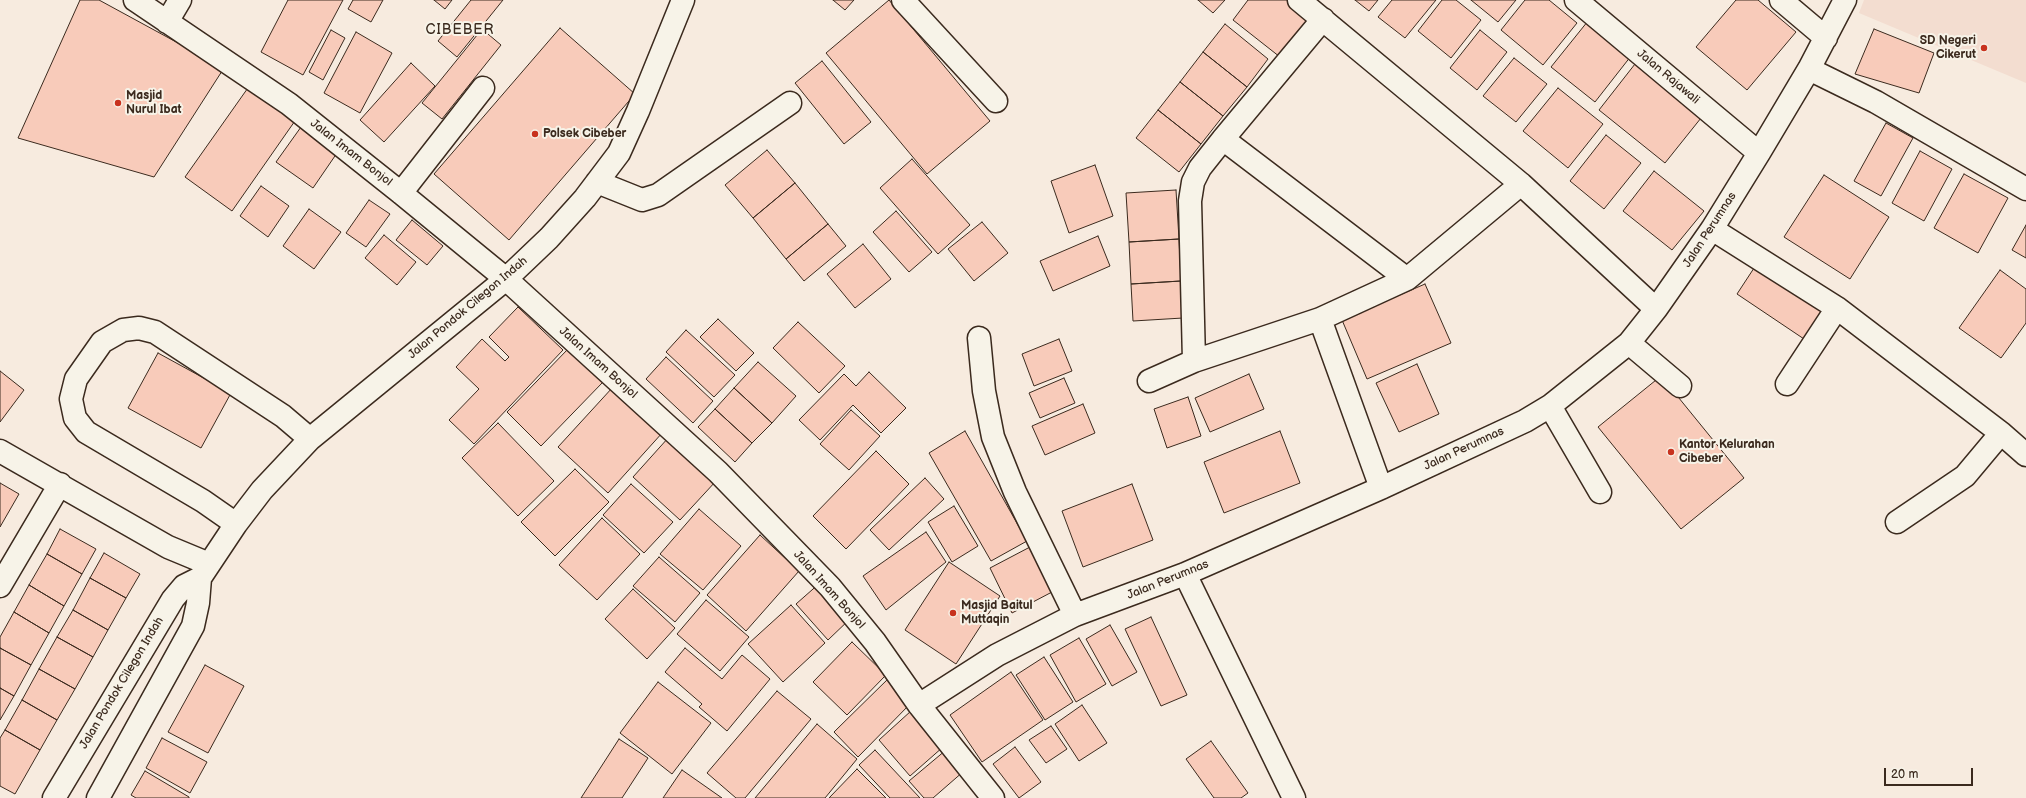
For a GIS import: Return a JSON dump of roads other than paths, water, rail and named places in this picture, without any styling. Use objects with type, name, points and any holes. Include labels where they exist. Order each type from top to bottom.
[{"type":"street","name":"Jalan Imam Bonjol","points":[[135,0],[289,104],[401,193],[506,279],[718,472],[825,582],[875,642],[919,705],[993,798]]},
{"type":"street","points":[[167,22],[180,0]]},
{"type":"street","name":"Jalan Pondok Cilegon Indah","points":[[54,798],[173,599],[184,586],[205,571],[236,524],[262,490],[310,439],[506,279],[549,238],[597,182],[618,154],[638,111],[683,0]]},
{"type":"street","points":[[903,0],[996,101]]},
{"type":"street","points":[[1299,0],[1521,184],[1656,309]]},
{"type":"street","name":"Jalan Rajawali","points":[[1576,0],[1759,154]]},
{"type":"street","points":[[1781,0],[1826,38]]},
{"type":"street","name":"Jalan Perumnas","points":[[919,705],[997,655],[1075,615],[1185,574],[1381,488],[1525,421],[1550,406],[1629,343],[1656,309],[1712,229],[1759,154],[1809,69],[1845,0]]},
{"type":"street","points":[[1194,361],[1190,201],[1193,182],[1200,168],[1222,139],[1323,19]]},
{"type":"street","points":[[1809,69],[1876,102],[2026,189]]},
{"type":"street","points":[[401,193],[483,88]]},
{"type":"street","points":[[597,182],[642,200],[658,195],[790,103]]},
{"type":"street","points":[[1222,139],[1407,279]]},
{"type":"street","points":[[1149,381],[1194,361],[1320,319],[1407,279],[1521,184]]},
{"type":"street","points":[[1712,229],[1837,308],[2001,433],[2026,455]]},
{"type":"street","points":[[1787,384],[1837,308]]},
{"type":"street","points":[[1320,319],[1381,488]]},
{"type":"street","points":[[236,524],[203,501],[86,432],[75,418],[71,399],[76,379],[102,342],[123,330],[139,328],[155,332],[283,416],[310,439]]},
{"type":"street","points":[[979,338],[984,391],[994,437],[1015,492],[1075,615]]},
{"type":"street","points":[[1629,343],[1680,386]]},
{"type":"street","points":[[1550,406],[1600,492]]},
{"type":"street","points":[[1897,522],[1965,476],[2001,433]]},
{"type":"street","points":[[0,452],[60,484],[168,546],[205,571]]},
{"type":"street","points":[[0,586],[60,484]]},
{"type":"street","name":"Jalan Pondok Cilegon Indah","points":[[98,798],[193,626],[205,571]]},
{"type":"street","points":[[1185,574],[1294,798]]},
{"type":"place","name":"SD Negeri Cikerut","points":[[1984,48]]},
{"type":"place","name":"Masjid Nurul Ibat","points":[[118,103]]},
{"type":"place","name":"Polsek Cibeber","points":[[535,134]]},
{"type":"place","name":"Kantor Kelurahan Cibeber","points":[[1671,452]]},
{"type":"place","name":"Masjid Baitul Muttaqin","points":[[953,613]]},
{"type":"district","name":"CIBEBER","points":[[460,30]]}]
